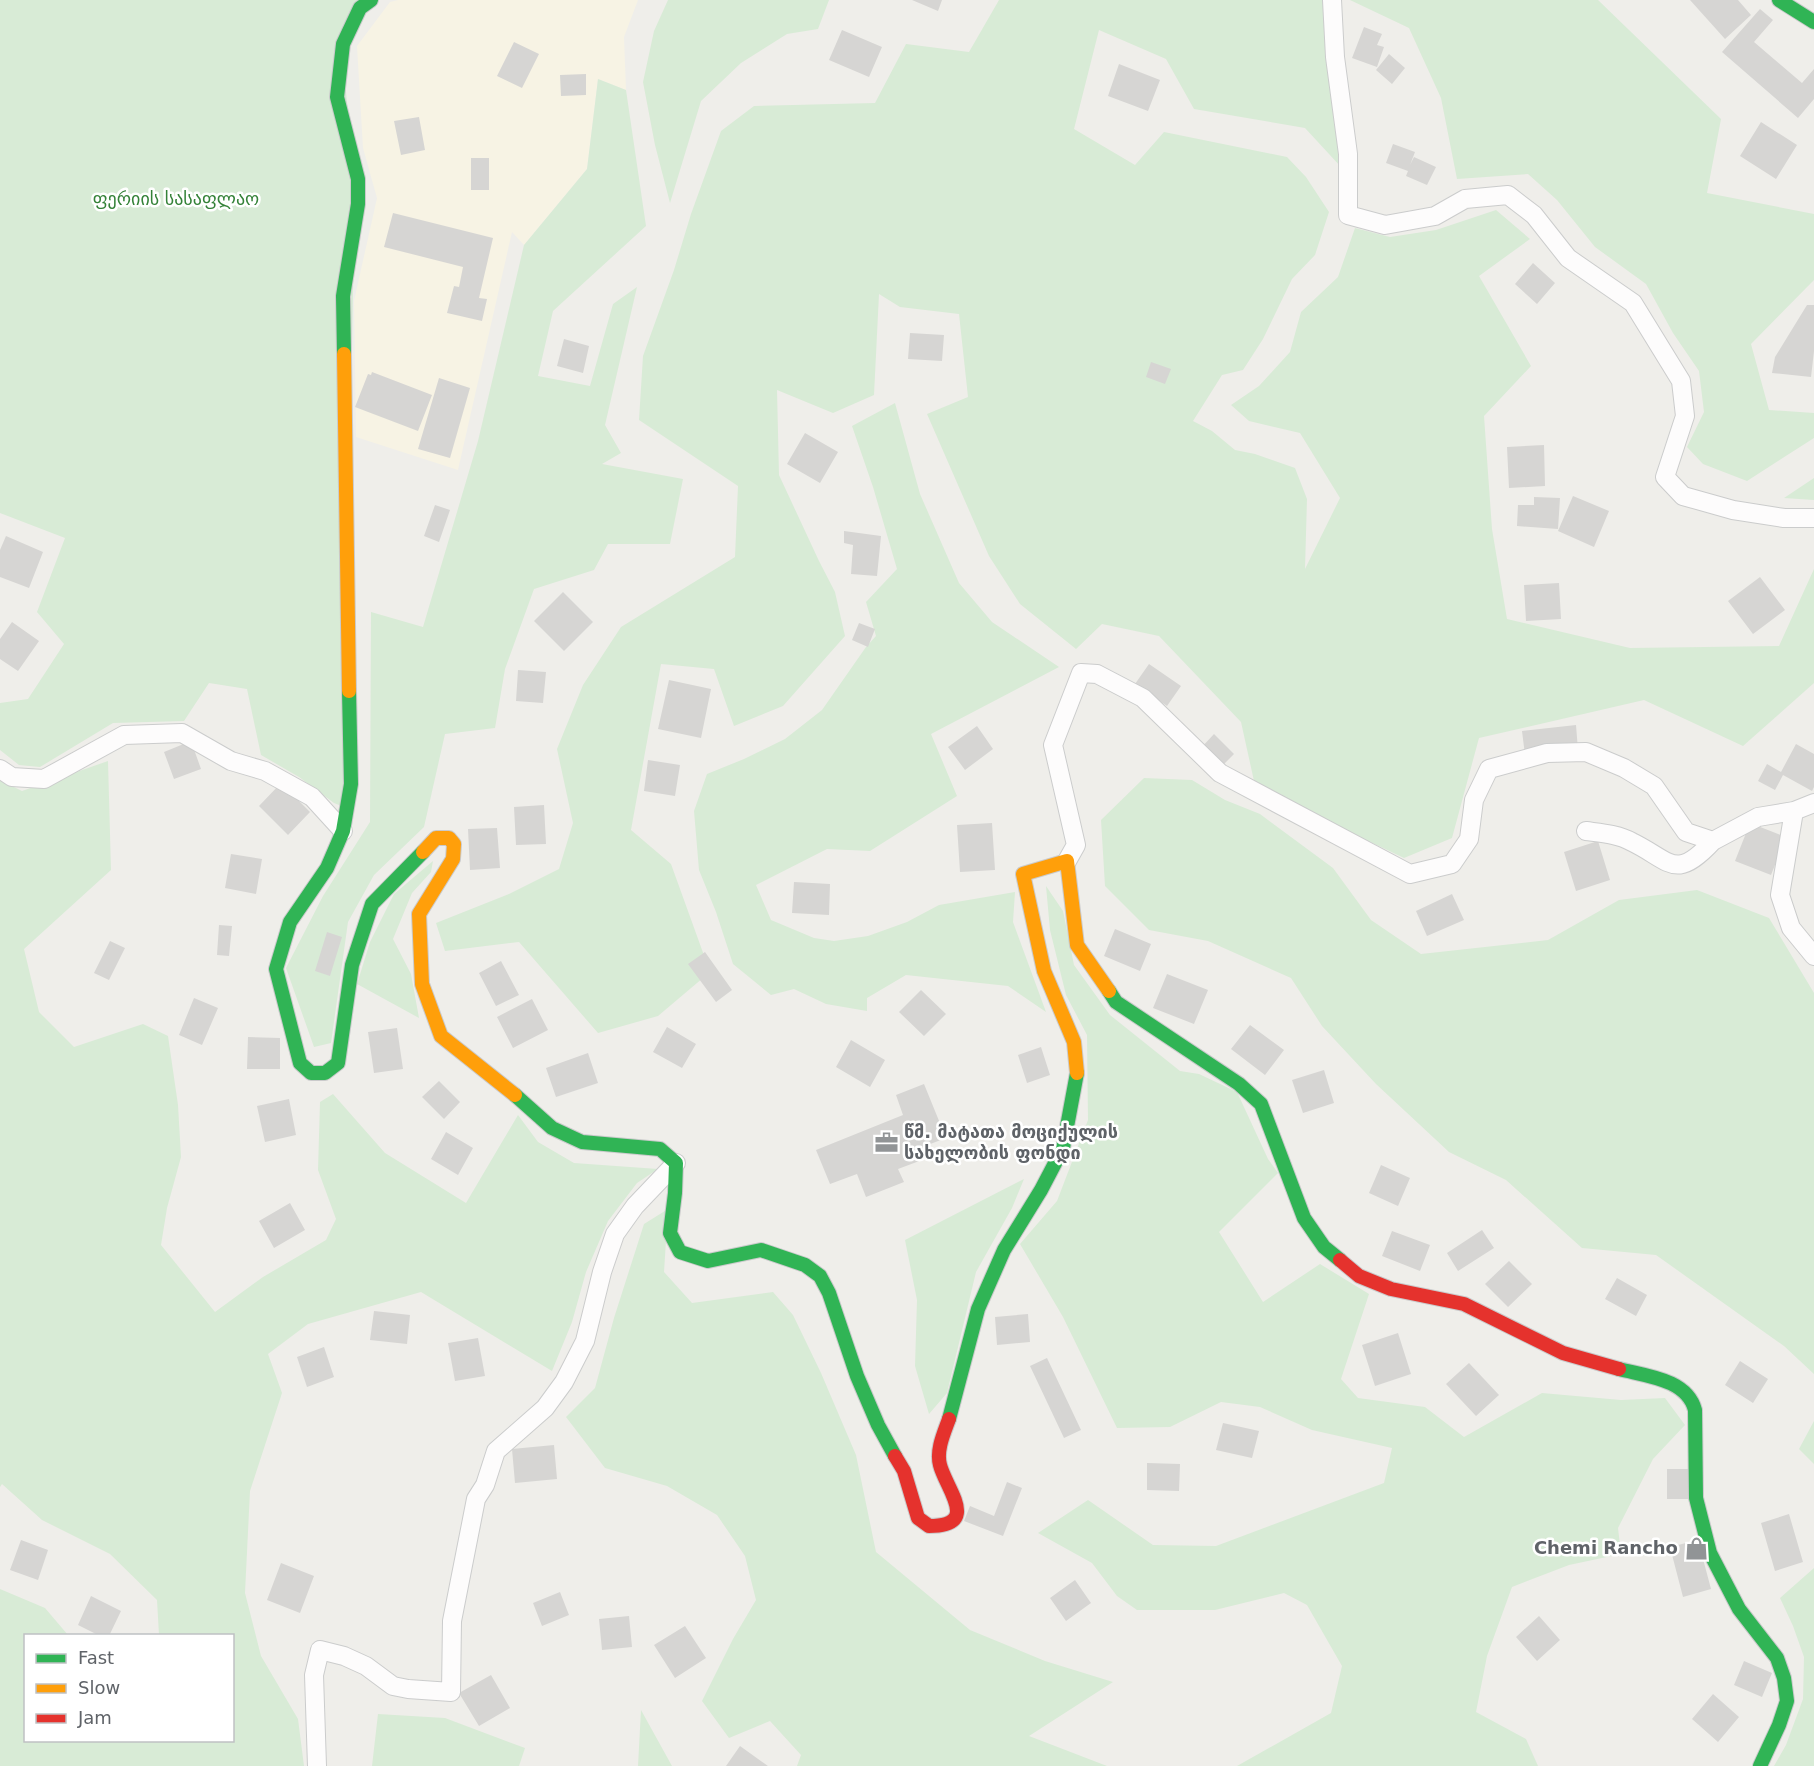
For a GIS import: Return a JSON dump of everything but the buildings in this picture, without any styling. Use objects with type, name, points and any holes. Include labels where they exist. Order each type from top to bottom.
[{"type":"street","points":[[371,0],[360,8],[343,44],[337,97],[358,179],[358,195],[343,296],[351,784],[343,831],[327,868],[290,922],[276,969],[300,1063],[310,1073],[325,1073],[338,1064],[352,965],[372,904],[436,838],[449,838],[454,844],[453,859],[419,914],[422,984],[441,1035],[506,1086],[552,1128],[582,1142],[660,1149],[676,1163]]},
{"type":"street","points":[[1332,0],[1335,57],[1348,154],[1348,215],[1385,225],[1435,216],[1465,199],[1508,195],[1534,215],[1568,258],[1633,303],[1681,381],[1685,416],[1665,477],[1683,496],[1733,510],[1784,518],[1814,518]]},
{"type":"street","points":[[1779,0],[1814,22]]},
{"type":"street","points":[[1713,841],[1686,832],[1654,786],[1624,768],[1586,752],[1547,753],[1489,769],[1474,800],[1469,839],[1452,864],[1410,874],[1220,773],[1143,698],[1097,674],[1081,673],[1053,745],[1076,844],[1067,861],[1077,945],[1116,1002],[1239,1084],[1261,1104],[1304,1218],[1324,1247],[1359,1276],[1391,1289],[1464,1304],[1563,1353],[1674,1384],[1692,1399],[1695,1410],[1696,1498],[1710,1553],[1739,1609],[1777,1658],[1784,1678],[1787,1701],[1779,1725],[1760,1766]]},
{"type":"street","points":[[0,769],[12,777],[44,779],[124,735],[182,733],[231,761],[266,771],[312,797],[343,831]]},
{"type":"street","points":[[1586,831],[1618,836],[1666,863],[1683,864],[1697,858],[1713,841],[1758,817],[1794,811],[1814,803]]},
{"type":"street","points":[[1794,811],[1780,895],[1791,928],[1814,956]]},
{"type":"street","points":[[676,1163],[670,1233],[680,1252],[708,1261],[761,1250],[805,1265],[820,1276],[829,1293],[857,1376],[878,1425],[904,1471],[918,1518],[928,1526],[948,1524],[955,1518],[957,1503],[940,1466],[939,1450],[957,1393],[978,1310],[1004,1250],[1041,1190],[1063,1148],[1077,1070],[1074,1042],[1044,971],[1023,874],[1067,861]]},
{"type":"street","points":[[318,1766],[314,1675],[320,1650],[366,1665],[393,1686],[451,1692],[452,1621],[476,1499],[485,1485],[496,1451],[545,1408],[564,1382],[585,1341],[602,1272],[615,1234],[635,1206],[676,1163]]},
{"type":"shaded area","points":[[398,0],[638,0],[624,37],[626,90],[598,79],[587,169],[524,245],[512,232],[458,470],[356,437],[354,301],[377,198],[363,148],[357,46],[390,2]]},
{"type":"green space","name":"ფერიის სასაფლაო","points":[[0,0],[368,0],[341,43],[355,179],[344,807],[334,803],[299,777],[261,755],[247,689],[209,683],[184,721],[113,723],[40,767],[19,765],[0,750],[0,703],[28,699],[64,644],[37,612],[65,538],[0,513]]},
{"type":"green space","points":[[668,0],[829,0],[818,29],[787,34],[741,63],[701,101],[670,203],[655,145],[643,82],[654,31]]},
{"type":"green space","points":[[999,0],[1330,0],[1341,167],[1305,128],[1194,109],[1166,59],[1099,30],[1074,129],[1135,165],[1164,132],[1287,157],[1306,177],[1329,212],[1315,255],[1292,279],[1263,339],[1243,370],[1222,375],[1193,421],[1212,431],[1235,450],[1255,454],[1295,468],[1307,499],[1305,569],[1340,498],[1300,433],[1249,421],[1231,405],[1259,386],[1290,352],[1301,312],[1338,277],[1355,228],[1390,237],[1436,230],[1496,210],[1530,239],[1479,276],[1531,366],[1484,416],[1492,529],[1507,619],[1630,648],[1779,646],[1814,569],[1814,683],[1743,746],[1644,700],[1479,738],[1452,838],[1404,858],[1316,816],[1254,781],[1241,722],[1159,636],[1102,624],[1076,649],[1020,604],[989,556],[927,414],[968,397],[959,314],[900,307],[879,294],[874,395],[833,413],[777,390],[779,475],[835,592],[845,636],[783,706],[734,726],[714,669],[661,664],[631,830],[671,864],[710,972],[658,1016],[598,1033],[519,942],[445,951],[436,923],[509,894],[559,869],[573,823],[557,749],[583,685],[621,627],[735,557],[738,486],[639,420],[643,356],[721,131],[754,106],[875,103],[906,44],[969,52]]},
{"type":"green space","points":[[1350,0],[1598,0],[1721,119],[1707,193],[1814,214],[1814,280],[1751,344],[1769,410],[1814,413],[1814,438],[1747,481],[1703,464],[1687,447],[1704,412],[1699,371],[1673,333],[1646,284],[1595,247],[1557,200],[1528,174],[1457,179],[1441,98],[1409,28]]},
{"type":"green space","points":[[598,79],[626,90],[646,226],[553,311],[538,376],[590,386],[613,304],[637,287],[605,425],[621,453],[602,464],[683,479],[670,544],[608,544],[594,570],[534,589],[505,669],[495,728],[445,734],[424,827],[374,875],[348,922],[331,1043],[314,1047],[286,968],[323,896],[370,822],[371,612],[423,627],[478,441],[524,245],[587,169]]},
{"type":"green space","points":[[895,403],[920,494],[959,583],[992,622],[1059,667],[931,734],[957,796],[870,851],[827,849],[756,885],[771,920],[814,938],[834,941],[868,936],[907,922],[939,905],[1015,892],[1013,922],[1046,1012],[1008,986],[906,975],[867,998],[867,1011],[826,1004],[794,989],[771,995],[733,964],[699,870],[694,811],[707,774],[785,739],[822,710],[876,636],[866,602],[897,569],[852,426]]},
{"type":"green space","points":[[1814,478],[1814,500],[1784,498]]},
{"type":"green space","points":[[108,761],[111,870],[24,949],[39,1012],[74,1047],[143,1024],[168,1036],[178,1105],[181,1157],[167,1208],[161,1245],[215,1312],[263,1277],[326,1240],[336,1219],[318,1170],[320,1102],[333,1094],[385,1153],[466,1203],[518,1115],[538,1142],[574,1163],[658,1169],[637,1183],[608,1221],[586,1272],[572,1322],[552,1371],[421,1292],[308,1324],[268,1354],[282,1393],[250,1491],[245,1593],[261,1656],[298,1719],[304,1766],[0,1766],[0,1589],[45,1608],[67,1634],[24,1634],[24,1742],[234,1742],[234,1634],[159,1634],[157,1600],[110,1554],[42,1520],[2,1484],[0,1487],[0,780],[22,791]]},
{"type":"green space","points":[[1144,778],[1192,780],[1225,800],[1260,814],[1333,868],[1371,920],[1421,954],[1548,940],[1619,900],[1697,890],[1769,918],[1814,993],[1814,1374],[1784,1346],[1656,1255],[1582,1248],[1506,1180],[1449,1152],[1376,1084],[1322,1026],[1291,978],[1208,941],[1149,930],[1105,886],[1101,820]]},
{"type":"green space","points":[[433,861],[431,872],[412,893],[393,939],[411,974],[419,1018],[357,984],[370,942],[394,894]]},
{"type":"green space","points":[[1046,886],[1063,911],[1074,965],[1110,1015],[1180,1071],[1199,1074],[1237,1092],[1268,1159],[1278,1173],[1219,1232],[1263,1302],[1320,1264],[1369,1294],[1341,1379],[1358,1398],[1425,1407],[1464,1437],[1542,1393],[1621,1400],[1665,1398],[1685,1425],[1653,1459],[1618,1528],[1621,1554],[1569,1565],[1512,1587],[1487,1656],[1476,1712],[1526,1739],[1538,1766],[1237,1766],[1331,1713],[1342,1666],[1307,1605],[1284,1593],[1215,1610],[1137,1610],[1117,1596],[1092,1563],[1038,1533],[1088,1500],[1153,1545],[1216,1546],[1384,1483],[1392,1448],[1312,1430],[1260,1407],[1221,1402],[1170,1427],[1117,1428],[1063,1317],[1020,1244],[1057,1201],[1088,1120],[1087,1035],[1066,995],[1050,930]]},
{"type":"green space","points":[[1024,1179],[1012,1208],[976,1272],[947,1393],[929,1414],[915,1366],[917,1300],[905,1240]]},
{"type":"green space","points":[[668,1209],[664,1272],[692,1303],[773,1292],[793,1315],[856,1455],[876,1552],[970,1630],[1045,1661],[1113,1682],[1029,1736],[1107,1766],[797,1766],[801,1755],[770,1721],[729,1738],[702,1701],[733,1639],[756,1600],[745,1556],[717,1515],[667,1486],[605,1468],[566,1417],[595,1388],[614,1318],[644,1224]]},
{"type":"green space","points":[[1814,1421],[1814,1464],[1799,1449]]},
{"type":"green space","points":[[1814,1568],[1814,1766],[1774,1766],[1786,1745],[1803,1699],[1804,1657],[1780,1598]]},
{"type":"green space","points":[[641,1710],[672,1766],[638,1766]]},
{"type":"green space","points":[[378,1714],[445,1718],[525,1748],[519,1766],[372,1766]]},
{"type":"traffic: fast","points":[[344,354],[343,296],[358,204],[358,179],[337,97],[343,44],[360,8],[371,0]]},
{"type":"traffic: fast","points":[[1779,0],[1814,22]]},
{"type":"traffic: fast","points":[[349,691],[351,784],[343,831],[327,868],[290,922],[276,969],[300,1063],[311,1073],[325,1073],[338,1063],[352,965],[372,904],[423,852]]},
{"type":"traffic: fast","points":[[1109,991],[1116,1002],[1239,1084],[1261,1104],[1304,1218],[1324,1247],[1340,1260]]},
{"type":"traffic: fast","points":[[949,1419],[978,1309],[1004,1250],[1041,1190],[1063,1148],[1077,1073]]},
{"type":"traffic: fast","points":[[515,1095],[552,1128],[582,1142],[660,1149],[676,1163],[670,1233],[680,1252],[708,1261],[761,1250],[805,1265],[820,1276],[829,1293],[857,1376],[878,1425],[895,1456]]},
{"type":"traffic: fast","points":[[1619,1369],[1675,1385],[1691,1400],[1695,1410],[1696,1498],[1710,1553],[1739,1609],[1777,1658],[1784,1678],[1787,1701],[1779,1725],[1760,1766]]},
{"type":"traffic: slow","points":[[344,354],[349,691]]},
{"type":"traffic: slow","points":[[423,852],[436,838],[449,838],[454,844],[453,859],[419,914],[422,984],[441,1036],[515,1095]]},
{"type":"traffic: slow","points":[[1077,1073],[1074,1042],[1044,971],[1023,874],[1067,861],[1077,945],[1109,991]]},
{"type":"traffic: jam","points":[[1340,1260],[1359,1276],[1391,1289],[1464,1304],[1563,1353],[1619,1369]]},
{"type":"traffic: jam","points":[[895,1456],[904,1471],[918,1518],[929,1526],[954,1520],[957,1513],[956,1505],[939,1459],[941,1442],[949,1419]]},
{"type":"place","name":"წმ. მატათა მოციქულის სახელობის ფონდი","points":[[886,1142]]},
{"type":"place","name":"Chemi Rancho","points":[[1696,1548]]}]
